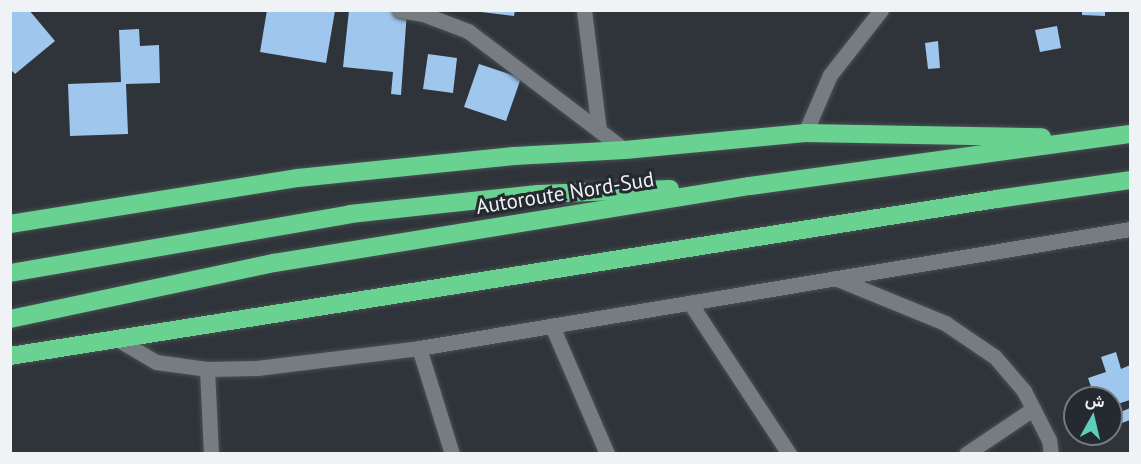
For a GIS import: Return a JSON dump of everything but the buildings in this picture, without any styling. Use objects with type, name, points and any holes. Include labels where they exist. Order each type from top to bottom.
[{"type":"highway","points":[[10,224],[321,175],[514,156],[625,150],[805,133],[1103,138]]},
{"type":"highway","name":"Autoroute Nord-Sud","points":[[10,319],[274,263],[750,186],[1131,134]]},
{"type":"highway","points":[[10,358],[31,352],[985,200],[1131,180]]},
{"type":"highway","points":[[10,273],[350,214],[537,194],[750,186]]},
{"type":"street","points":[[400,10],[423,14],[468,31],[625,150]]},
{"type":"street","points":[[584,10],[599,129]]},
{"type":"street","points":[[805,133],[830,75],[881,10]]},
{"type":"street","points":[[117,339],[156,362],[207,369],[257,368],[420,348],[1131,229]]},
{"type":"street","points":[[836,278],[945,323],[995,357],[1024,391],[1049,440],[1051,453]]},
{"type":"street","points":[[690,303],[789,453]]},
{"type":"street","points":[[552,326],[607,453]]},
{"type":"street","points":[[420,348],[452,453]]},
{"type":"street","points":[[207,369],[212,453]]},
{"type":"street","points":[[966,453],[1033,409]]}]
